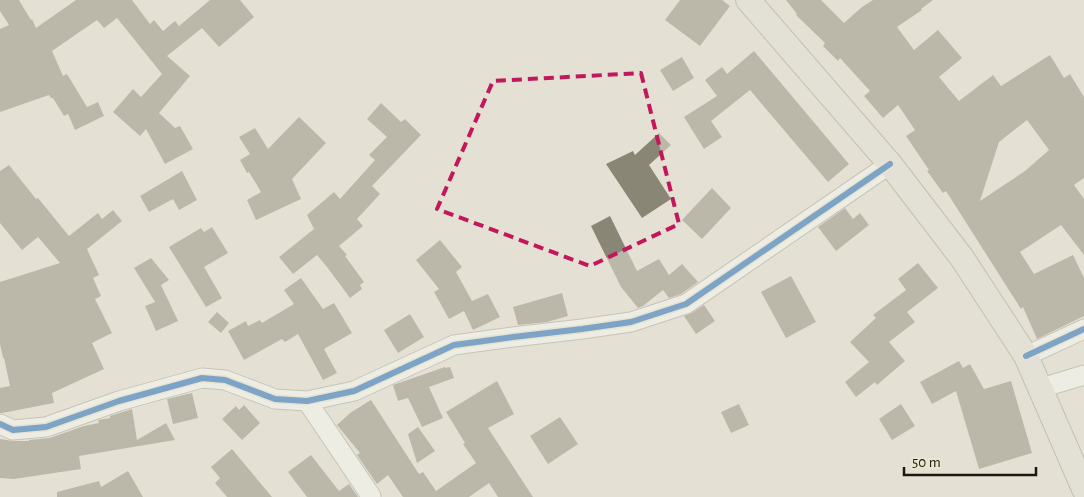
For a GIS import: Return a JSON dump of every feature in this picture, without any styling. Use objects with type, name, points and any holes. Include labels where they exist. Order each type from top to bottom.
[{"type":"main road","points":[[748,0],[890,164],[962,258],[1026,356],[1084,489]]},
{"type":"street","points":[[0,424],[13,430],[46,427],[119,401],[202,378],[225,380],[274,399],[307,401],[354,391],[454,345],[631,322],[686,304],[890,164]]},
{"type":"street","points":[[1026,356],[1084,329]]},
{"type":"street","points":[[1041,388],[1084,375]]},
{"type":"street","points":[[307,401],[371,497]]},
{"type":"highlighted area","points":[[641,73],[679,224],[590,266],[437,209],[493,81]]},
{"type":"building","points":[[0,0],[19,0],[36,28],[76,0],[132,0],[150,24],[154,20],[163,31],[175,21],[179,26],[210,0],[240,0],[254,17],[219,47],[202,28],[167,56],[190,76],[159,113],[175,128],[180,126],[193,149],[165,164],[146,129],[140,136],[113,112],[133,89],[141,97],[162,74],[117,18],[104,28],[97,20],[52,51],[63,76],[67,74],[87,107],[98,102],[104,116],[75,130],[68,114],[64,116],[53,98],[49,95],[0,112],[0,29],[9,25],[0,11]]},
{"type":"building","points":[[680,0],[722,0],[730,6],[700,46],[665,20]]},
{"type":"building","points":[[786,0],[821,0],[844,23],[873,0],[933,0],[897,27],[914,50],[938,30],[962,58],[939,77],[959,101],[993,75],[1001,86],[1050,55],[1064,78],[1070,74],[1084,97],[1084,178],[1074,185],[1084,199],[1084,255],[1061,225],[1020,252],[1034,274],[1073,255],[1084,278],[1084,316],[1037,339],[1023,307],[1021,309],[946,191],[943,193],[927,171],[929,170],[906,136],[915,130],[898,105],[883,118],[864,96],[870,91],[840,58],[838,61],[823,46],[825,43]],"holes":[[[1027,120],[1049,150],[1025,171],[980,201],[999,142]]]},
{"type":"building","points":[[754,51],[849,164],[828,182],[750,90],[711,121],[722,137],[704,149],[684,117],[717,96],[705,80],[722,67],[727,74]]},
{"type":"building","points":[[682,57],[694,78],[673,91],[660,70]]},
{"type":"building","points":[[381,103],[401,122],[405,119],[421,135],[372,186],[380,194],[357,219],[363,226],[339,246],[364,282],[360,285],[362,289],[350,298],[317,255],[293,274],[279,257],[314,229],[307,215],[334,192],[340,199],[375,160],[369,155],[387,137],[367,119]]},
{"type":"building","points":[[299,117],[326,143],[292,179],[301,199],[256,220],[247,200],[261,192],[240,160],[250,154],[239,137],[255,128],[268,149]]},
{"type":"building","points":[[659,133],[671,145],[649,165],[671,199],[642,218],[606,164],[633,151],[635,155]]},
{"type":"building","points":[[9,165],[69,236],[98,213],[102,219],[113,210],[122,221],[87,249],[99,275],[93,278],[101,296],[95,299],[112,333],[92,343],[104,369],[52,393],[54,403],[0,413],[0,388],[10,386],[0,344],[0,282],[60,263],[38,237],[22,250],[0,223],[0,171]]},
{"type":"building","points":[[182,171],[197,200],[179,210],[173,199],[149,212],[140,196]]},
{"type":"building","points":[[712,188],[731,208],[702,239],[682,220]]},
{"type":"building","points":[[845,208],[853,219],[860,213],[869,225],[836,251],[818,227]]},
{"type":"building","points":[[610,216],[637,271],[659,259],[669,275],[682,264],[698,282],[681,294],[669,298],[663,290],[638,308],[621,287],[591,226]]},
{"type":"building","points":[[212,227],[228,253],[204,267],[222,298],[206,307],[169,247],[201,228],[204,232]]},
{"type":"building","points":[[440,240],[462,267],[456,272],[472,301],[488,294],[500,317],[473,330],[464,311],[449,319],[434,292],[439,289],[416,260]]},
{"type":"building","points":[[151,258],[169,280],[161,285],[178,321],[156,331],[145,306],[155,302],[134,268]]},
{"type":"building","points":[[918,263],[938,288],[907,312],[915,322],[889,342],[905,361],[877,385],[875,382],[856,397],[845,382],[869,362],[850,342],[876,318],[873,315],[906,290],[898,279]]},
{"type":"building","points":[[791,276],[816,322],[786,338],[761,292]]},
{"type":"building","points":[[301,278],[323,309],[334,303],[352,333],[324,349],[337,373],[323,380],[298,334],[285,342],[282,339],[244,360],[228,331],[246,321],[248,326],[260,320],[262,323],[294,304],[284,290]]},
{"type":"building","points":[[562,293],[568,316],[547,322],[518,325],[513,307]]},
{"type":"building","points":[[704,305],[715,321],[696,334],[684,316]]},
{"type":"building","points":[[217,312],[229,323],[221,333],[208,322]]},
{"type":"building","points":[[410,314],[424,337],[398,353],[384,330]]},
{"type":"building","points":[[959,361],[963,368],[970,364],[984,389],[1011,381],[1032,453],[979,469],[956,391],[932,404],[920,382]]},
{"type":"building","points":[[445,367],[450,367],[454,378],[429,387],[443,418],[422,427],[408,398],[398,401],[393,385]]},
{"type":"building","points":[[497,381],[514,414],[488,428],[533,497],[498,497],[489,483],[469,497],[403,497],[388,475],[377,484],[357,455],[360,453],[337,425],[350,413],[371,400],[419,474],[423,472],[436,491],[476,463],[463,444],[465,443],[446,412]]},
{"type":"building","points":[[192,393],[198,418],[173,424],[167,399]]},
{"type":"building","points":[[739,404],[749,425],[731,433],[721,412]]},
{"type":"building","points":[[901,404],[915,426],[892,440],[879,419]]},
{"type":"building","points":[[244,405],[260,423],[242,440],[222,419],[236,406],[239,410]]},
{"type":"building","points":[[132,409],[137,440],[166,423],[175,440],[79,456],[81,469],[14,479],[0,478],[0,439],[29,441],[50,438],[84,426],[99,423],[98,420],[110,418],[110,416]]},
{"type":"building","points":[[560,417],[578,444],[548,464],[530,436]]},
{"type":"building","points":[[418,427],[435,451],[417,463],[408,434]]},
{"type":"building","points":[[232,449],[272,497],[227,497],[215,483],[220,478],[211,467]]},
{"type":"building","points":[[311,455],[339,491],[349,484],[358,497],[307,497],[288,472]]},
{"type":"building","points":[[128,471],[143,497],[57,497],[57,492],[99,481],[101,487]]},
{"type":"cycle path","points":[[0,424],[13,430],[46,427],[119,401],[202,378],[225,380],[275,399],[307,401],[354,391],[454,345],[631,322],[686,304],[890,164]]},
{"type":"cycle path","points":[[1026,356],[1084,329]]}]
